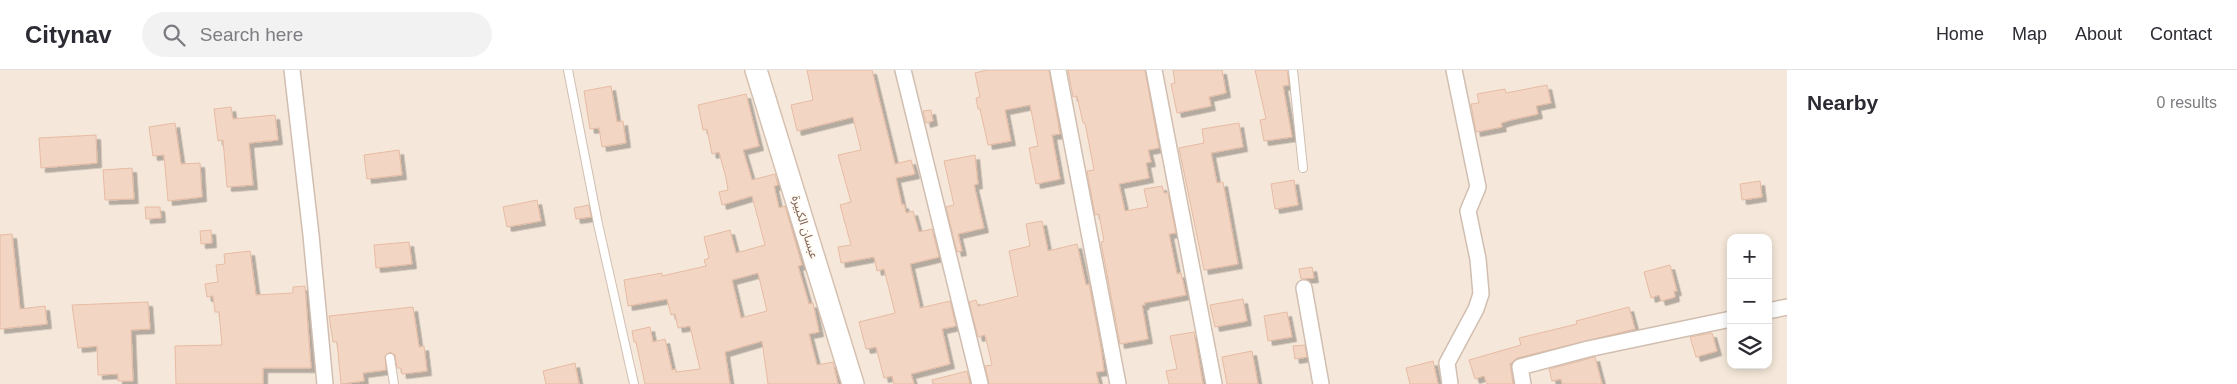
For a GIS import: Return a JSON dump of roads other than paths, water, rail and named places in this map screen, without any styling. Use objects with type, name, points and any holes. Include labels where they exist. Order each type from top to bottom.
[{"type":"main road","name":"عبسان الكبيرة","points":[[756,70],[853,384]]},
{"type":"street","points":[[292,70],[326,384]]},
{"type":"street","points":[[903,70],[980,384]]},
{"type":"street","points":[[1058,70],[1118,384]]},
{"type":"street","points":[[1154,70],[1214,384]]},
{"type":"street","points":[[1450,384],[1447,363],[1476,310],[1480,294],[1478,259],[1468,211],[1478,187],[1454,70]]},
{"type":"street","points":[[1304,288],[1321,384]]},
{"type":"street","points":[[1772,310],[1787,307]]},
{"type":"street","points":[[1523,384],[1520,367],[1588,349],[1727,319]]},
{"type":"lane","points":[[568,70],[598,224],[634,384]]},
{"type":"lane","points":[[1293,70],[1303,168]]},
{"type":"lane","points":[[390,358],[394,384]]}]
